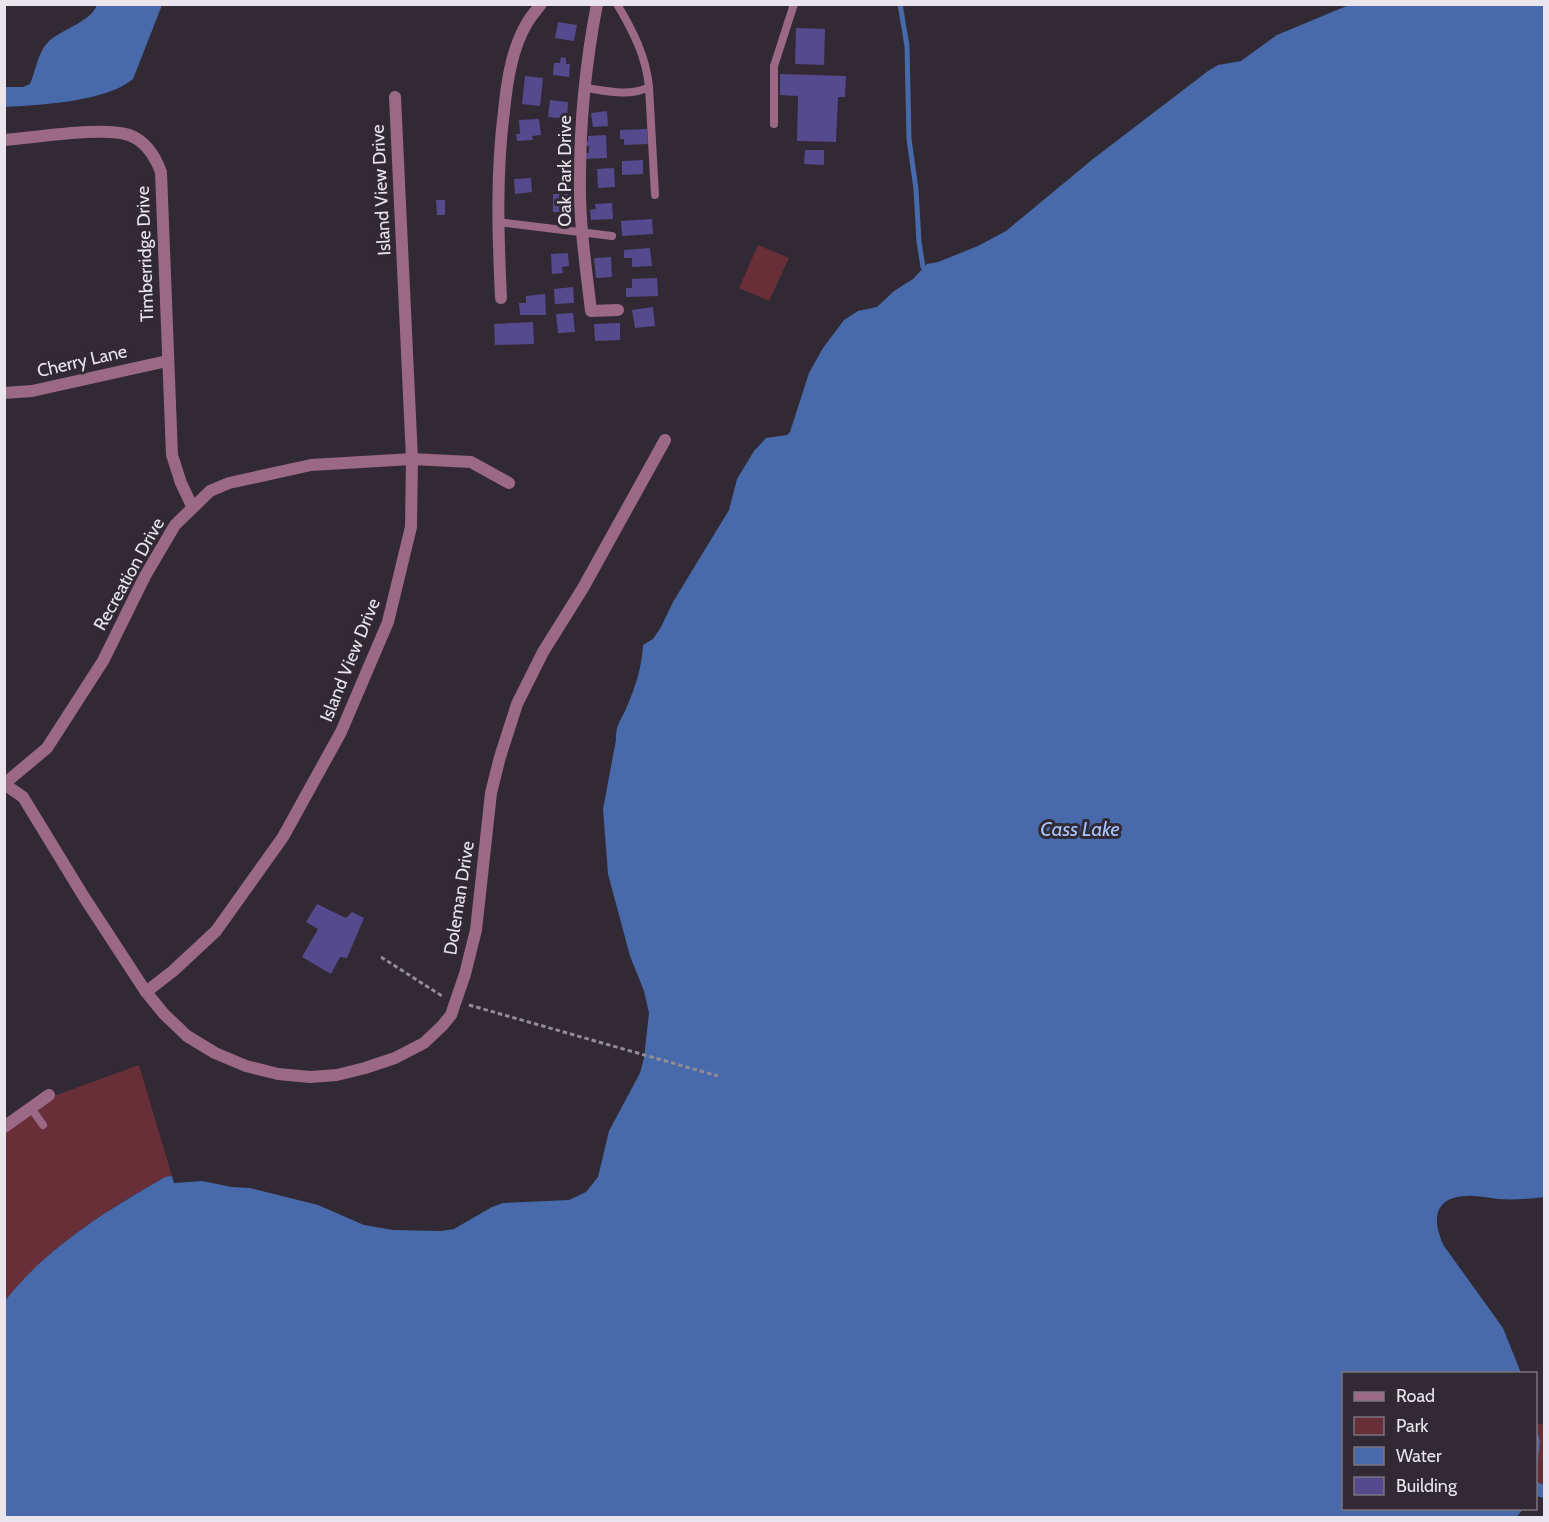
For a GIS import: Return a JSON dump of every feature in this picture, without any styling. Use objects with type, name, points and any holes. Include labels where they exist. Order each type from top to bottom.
[{"type":"street","points":[[501,298],[497,222],[498,154],[506,90],[515,51],[527,23],[541,4]]},
{"type":"street","name":"Oak Park Drive","points":[[597,4],[581,125],[582,232],[591,311],[618,310]]},
{"type":"street","name":"Island View Drive","points":[[146,992],[173,971],[216,931],[283,837],[341,732],[388,622],[411,526],[412,459],[395,97]]},
{"type":"street","name":"Timberridge Drive","points":[[4,140],[109,131],[130,135],[144,144],[156,158],[160,172],[172,455],[180,483],[192,506]]},
{"type":"street","name":"Cherry Lane","points":[[4,393],[32,391],[167,361]]},
{"type":"street","name":"Doleman Drive","points":[[4,784],[23,797],[146,992],[164,1014],[187,1036],[215,1053],[246,1066],[278,1074],[310,1077],[337,1075],[395,1058],[423,1043],[442,1026],[456,1002],[476,930],[491,793],[517,704],[543,652],[583,588],[665,440]]},
{"type":"street","name":"Recreation Drive","points":[[4,784],[47,748],[103,661],[145,576],[175,525],[210,490],[230,483],[311,465],[412,459],[471,462],[509,483]]},
{"type":"street","points":[[4,1127],[49,1095]]},
{"type":"lane","points":[[617,4],[635,34],[647,66],[653,132],[655,195]]},
{"type":"lane","points":[[774,124],[774,66],[794,4]]},
{"type":"lane","points":[[586,88],[623,93],[649,87]]},
{"type":"lane","points":[[497,222],[612,236]]},
{"type":"lane","points":[[31,1108],[44,1125]]},
{"type":"path","points":[[381,957],[447,999],[718,1076]]},
{"type":"green space","points":[[758,245],[789,258],[769,301],[739,288]]},
{"type":"green space","points":[[139,1065],[172,1176],[163,1178],[120,1203],[66,1240],[34,1269],[5,1301],[5,1131],[51,1097]]},
{"type":"green space","points":[[1537,1423],[1544,1425],[1544,1485],[1537,1482],[1539,1434]]},
{"type":"water","points":[[97,5],[162,5],[133,79],[106,93],[72,101],[5,107],[5,87],[23,87],[30,84],[45,45],[55,36],[82,21]]},
{"type":"water","name":"Cass Lake","points":[[1349,5],[1544,5],[1544,1197],[1498,1199],[1474,1196],[1455,1197],[1441,1206],[1437,1220],[1444,1246],[1503,1328],[1521,1372],[1342,1372],[1342,1510],[1522,1510],[1516,1518],[5,1517],[5,1301],[39,1264],[59,1247],[121,1203],[165,1177],[172,1176],[174,1183],[202,1181],[250,1188],[318,1205],[364,1225],[393,1230],[454,1229],[503,1203],[569,1200],[586,1192],[598,1177],[609,1131],[640,1073],[649,1013],[644,991],[630,956],[608,874],[603,809],[617,730],[635,685],[643,645],[653,639],[661,627],[673,602],[729,510],[737,479],[754,451],[766,438],[787,435],[790,432],[809,373],[823,348],[844,320],[858,311],[877,307],[894,291],[913,279],[927,264],[978,246],[1006,231],[1093,159],[1208,71],[1218,65],[1241,61],[1277,35]]},
{"type":"water","points":[[1537,1428],[1540,1442],[1537,1468]]},
{"type":"water","points":[[1537,1482],[1544,1485],[1544,1498],[1537,1496]]},
{"type":"building","points":[[558,22],[577,25],[574,41],[555,38]]},
{"type":"building","points":[[796,28],[825,29],[824,65],[795,64]]},
{"type":"building","points":[[561,57],[566,58],[566,64],[570,64],[569,77],[553,75],[554,63],[560,63]]},
{"type":"building","points":[[780,74],[846,76],[845,97],[838,97],[836,142],[797,141],[798,96],[780,95]]},
{"type":"building","points":[[525,76],[543,78],[540,106],[522,104]]},
{"type":"building","points":[[550,100],[568,102],[567,119],[548,117]]},
{"type":"building","points":[[607,111],[608,126],[593,127],[591,113]]},
{"type":"building","points":[[539,119],[541,135],[532,136],[533,140],[517,141],[516,134],[520,134],[519,120]]},
{"type":"building","points":[[647,129],[648,144],[624,145],[624,139],[620,139],[620,130]]},
{"type":"building","points":[[606,135],[607,158],[584,159],[583,153],[589,153],[589,146],[584,147],[584,141],[588,141],[588,136]]},
{"type":"building","points":[[805,150],[824,150],[824,165],[804,164]]},
{"type":"building","points":[[643,160],[643,174],[622,175],[622,161]]},
{"type":"building","points":[[614,168],[615,187],[598,188],[597,169]]},
{"type":"building","points":[[531,178],[532,192],[515,194],[514,179]]},
{"type":"building","points":[[553,194],[571,194],[571,212],[553,212]]},
{"type":"building","points":[[436,200],[445,200],[445,215],[437,215]]},
{"type":"building","points":[[612,203],[613,219],[591,220],[590,210],[596,209],[595,204]]},
{"type":"building","points":[[652,219],[653,234],[622,236],[621,221]]},
{"type":"building","points":[[650,248],[652,266],[632,267],[632,258],[624,258],[624,250]]},
{"type":"building","points":[[568,253],[569,266],[562,267],[563,273],[552,274],[551,254]]},
{"type":"building","points":[[611,257],[612,277],[596,278],[594,258]]},
{"type":"building","points":[[657,278],[658,296],[626,297],[626,288],[632,288],[632,279]]},
{"type":"building","points":[[573,287],[574,303],[555,304],[554,289]]},
{"type":"building","points":[[545,294],[546,315],[520,315],[519,303],[526,303],[526,296]]},
{"type":"building","points":[[653,307],[655,326],[635,328],[632,310]]},
{"type":"building","points":[[573,313],[575,332],[558,333],[556,314]]},
{"type":"building","points":[[533,322],[534,344],[495,345],[494,324]]},
{"type":"building","points":[[620,323],[620,340],[595,341],[594,324]]},
{"type":"building","points":[[317,904],[346,918],[352,912],[364,918],[347,958],[340,957],[331,974],[302,957],[318,929],[306,922]]},
{"type":"waterway","points":[[900,4],[907,46],[909,139],[923,267]]}]
